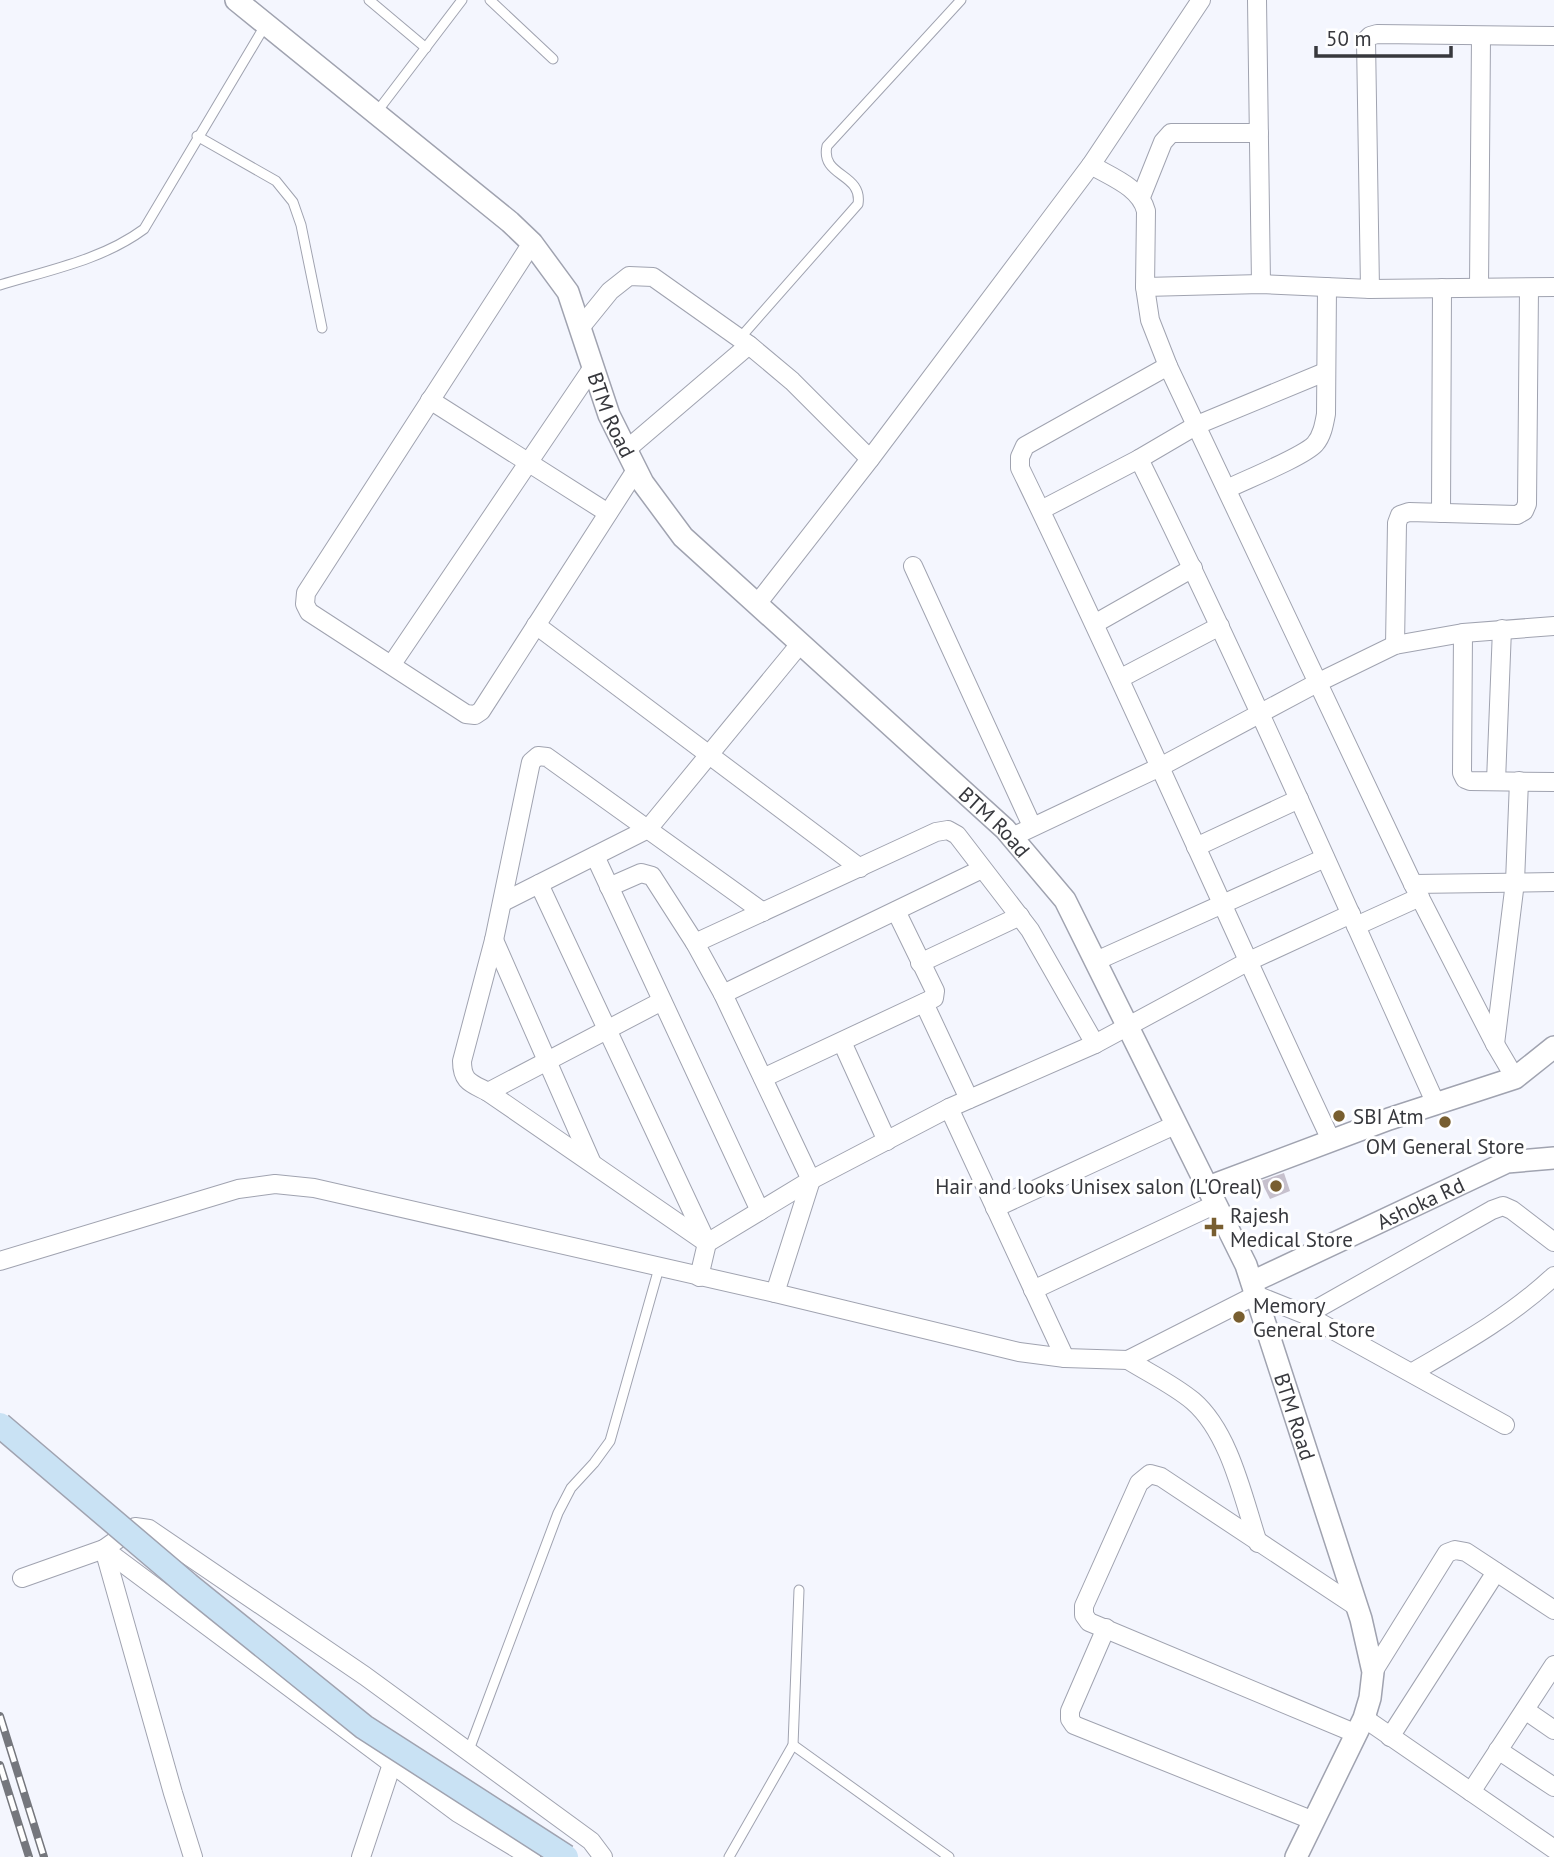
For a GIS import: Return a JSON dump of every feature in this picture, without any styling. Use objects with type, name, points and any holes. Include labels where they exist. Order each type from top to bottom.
[{"type":"main road","points":[[0,1425],[188,1585],[364,1727],[566,1857]]},
{"type":"street","name":"BTM Road","points":[[236,0],[510,222],[532,243],[568,292],[609,415],[636,470],[683,537],[1012,837],[1065,900],[1246,1265],[1357,1607],[1373,1672],[1361,1726],[1296,1857]]},
{"type":"street","points":[[757,604],[870,459],[1091,165],[1201,0]]},
{"type":"street","points":[[1258,0],[1261,284]]},
{"type":"street","points":[[1370,289],[1366,40],[1377,34],[1554,36]]},
{"type":"street","points":[[1479,287],[1480,36]]},
{"type":"street","points":[[1141,197],[1163,142],[1171,132],[1259,133]]},
{"type":"street","points":[[1091,165],[1141,197],[1146,211],[1145,287],[1150,320],[1168,366],[1417,891],[1515,1078]]},
{"type":"street","points":[[532,243],[306,593],[305,604],[309,612],[466,714],[475,715],[481,711],[636,470]]},
{"type":"street","points":[[580,328],[610,291],[629,276],[653,277],[745,341],[792,381],[870,459]]},
{"type":"street","points":[[1145,287],[1261,284],[1370,289],[1554,287]]},
{"type":"street","points":[[1227,489],[1314,445],[1322,431],[1326,414],[1327,287]]},
{"type":"street","points":[[1441,513],[1442,288]]},
{"type":"street","points":[[1395,645],[1397,523],[1400,515],[1409,512],[1517,515],[1524,511],[1527,504],[1529,288]]},
{"type":"street","points":[[626,450],[745,341]]},
{"type":"street","points":[[1168,366],[1025,446],[1020,457],[1020,468],[1096,623],[1247,962],[1331,1140]]},
{"type":"street","points":[[392,664],[593,367]]},
{"type":"street","points":[[1041,510],[1139,459],[1197,425],[1325,372]]},
{"type":"street","points":[[430,400],[608,513]]},
{"type":"street","points":[[1139,459],[1261,714],[1435,1102]]},
{"type":"street","points":[[913,566],[1032,826]]},
{"type":"street","points":[[1096,623],[1193,568]]},
{"type":"street","points":[[536,625],[860,868]]},
{"type":"street","points":[[1121,678],[1220,626]]},
{"type":"street","points":[[1012,837],[1160,767],[1317,683],[1395,645],[1463,633],[1554,626]]},
{"type":"street","points":[[1496,781],[1502,629]]},
{"type":"street","points":[[1463,633],[1462,773],[1465,779],[1554,782]]},
{"type":"street","points":[[503,902],[648,829],[800,644]]},
{"type":"street","points":[[707,1243],[488,1092],[468,1081],[462,1073],[462,1061],[503,902],[531,762],[538,756],[547,757],[764,912]]},
{"type":"street","points":[[1495,1044],[1515,882],[1519,781]]},
{"type":"street","points":[[1196,847],[1299,799]]},
{"type":"street","points":[[695,943],[936,832],[947,830],[957,835],[1030,930],[1095,1044]]},
{"type":"street","points":[[595,856],[760,1211]]},
{"type":"street","points":[[1096,961],[1325,858]]},
{"type":"street","points":[[723,994],[982,869]]},
{"type":"street","points":[[609,887],[641,873],[649,873],[695,943],[723,994],[811,1180],[775,1293]]},
{"type":"street","points":[[707,1243],[811,1180],[949,1108],[1095,1044],[1247,962],[1417,891],[1515,882],[1554,882]]},
{"type":"street","points":[[539,884],[707,1243],[699,1277]]},
{"type":"street","points":[[763,1078],[934,998],[935,991],[896,911]]},
{"type":"street","points":[[920,963],[1020,916]]},
{"type":"street","points":[[494,940],[591,1163]]},
{"type":"street","points":[[488,1092],[662,1001]]},
{"type":"street","points":[[924,1003],[969,1099]]},
{"type":"street","points":[[842,1042],[887,1141]]},
{"type":"street","points":[[1033,1290],[1212,1196],[1331,1140],[1435,1102],[1515,1078],[1554,1047]]},
{"type":"street","points":[[949,1108],[1065,1358]]},
{"type":"street","points":[[995,1208],[1177,1124]]},
{"type":"street","name":"Ashoka Rd","points":[[1254,1288],[1507,1162],[1554,1158]]},
{"type":"street","points":[[0,1261],[237,1189],[275,1184],[314,1188],[775,1293],[1019,1352],[1065,1358],[1128,1360],[1192,1400],[1213,1423],[1225,1447],[1258,1544]]},
{"type":"street","points":[[1306,1315],[1503,1206],[1513,1210],[1554,1242]]},
{"type":"street","points":[[1413,1373],[1525,1303],[1554,1276]]},
{"type":"street","points":[[1128,1360],[1254,1288],[1505,1425]]},
{"type":"street","points":[[1357,1607],[1258,1544],[1161,1477],[1150,1474],[1139,1483],[1084,1606],[1084,1615],[1089,1622],[1390,1737],[1554,1849]]},
{"type":"street","points":[[22,1578],[104,1549],[135,1527],[149,1529],[469,1750],[591,1841],[603,1857]]},
{"type":"street","points":[[104,1549],[458,1813],[531,1857]]},
{"type":"street","points":[[104,1549],[193,1857]]},
{"type":"street","points":[[1373,1672],[1447,1553],[1455,1550],[1466,1552],[1554,1610]]},
{"type":"street","points":[[1390,1737],[1496,1572]]},
{"type":"street","points":[[1106,1628],[1070,1711],[1070,1719],[1074,1725],[1314,1821]]},
{"type":"street","points":[[1471,1792],[1552,1671]]},
{"type":"street","points":[[1525,1710],[1554,1730]]},
{"type":"street","points":[[1499,1750],[1554,1787]]},
{"type":"street","points":[[361,1857],[392,1764]]},
{"type":"lane","points":[[369,0],[426,48]]},
{"type":"lane","points":[[376,113],[462,0]]},
{"type":"lane","points":[[490,0],[553,60]]},
{"type":"lane","points":[[745,341],[858,204],[860,194],[856,187],[828,163],[825,154],[827,146],[961,0]]},
{"type":"lane","points":[[0,285],[94,257],[123,244],[144,229],[266,24]]},
{"type":"lane","points":[[197,136],[276,181],[293,202],[301,225],[322,328]]},
{"type":"lane","points":[[469,1750],[558,1513],[571,1488],[610,1441],[659,1268]]},
{"type":"lane","points":[[729,1857],[793,1745],[799,1590]]},
{"type":"lane","points":[[793,1745],[949,1857]]},
{"type":"building","name":"Hair and looks Unisex salon (L'Oreal)","points":[[1284,1173],[1290,1191],[1270,1199],[1261,1181]]},
{"type":"railway","points":[[0,1716],[44,1857]]},
{"type":"railway","points":[[0,1765],[29,1857]]},
{"type":"place","name":"SBI Atm","points":[[1339,1116]]},
{"type":"place","name":"OM General Store","points":[[1445,1122]]},
{"type":"place","name":"Hair and looks Unisex salon (L'Oreal)","points":[[1276,1186]]},
{"type":"place","name":"Rajesh Medical Store","points":[[1214,1227]]},
{"type":"place","name":"Memory General Store","points":[[1239,1317]]}]
